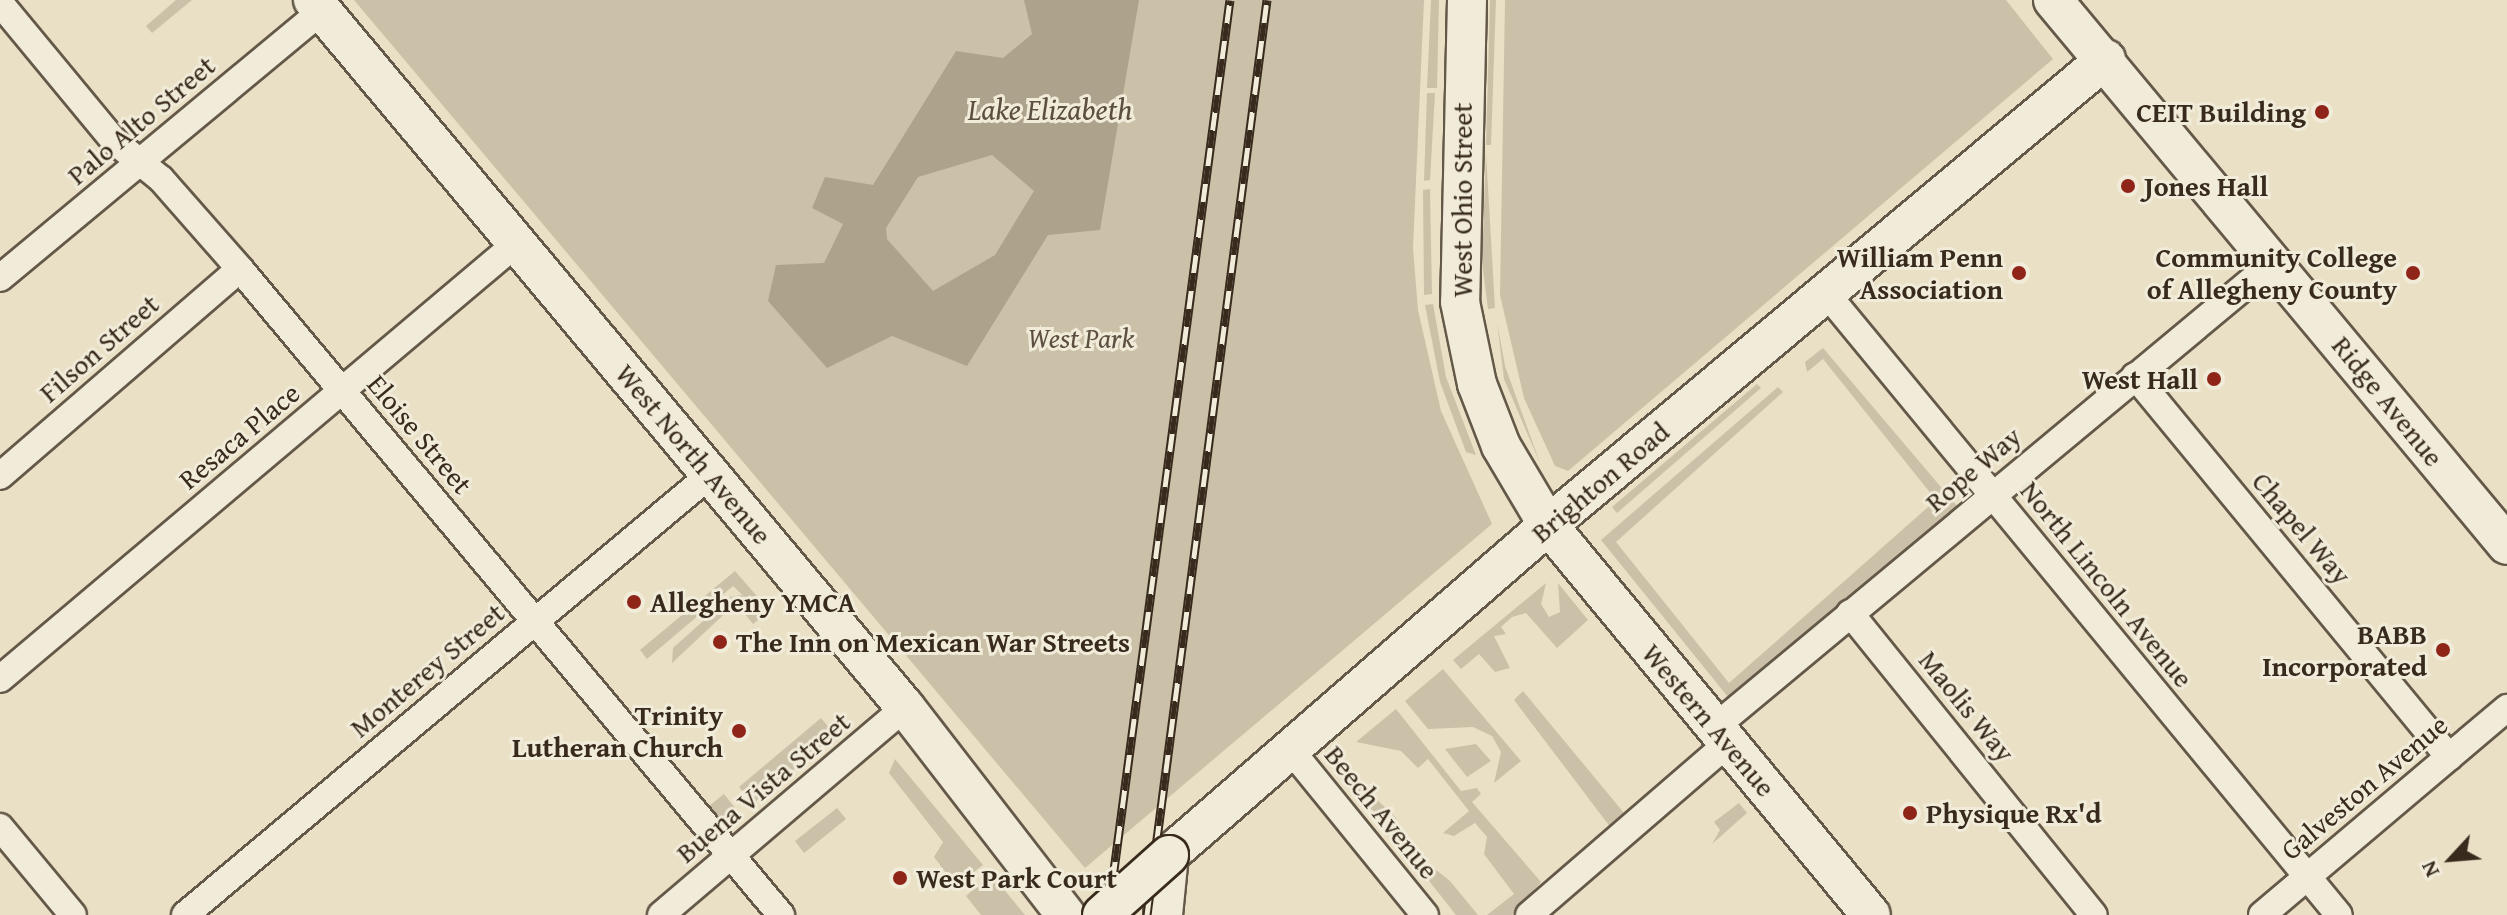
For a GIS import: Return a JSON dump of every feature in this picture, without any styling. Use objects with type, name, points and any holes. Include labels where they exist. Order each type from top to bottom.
[{"type":"main road","name":"West Ohio Street","points":[[1467,0],[1457,230],[1462,320],[1488,416],[1548,525]]},
{"type":"main road","name":"Ridge Avenue","points":[[2053,0],[2106,59],[2507,545]]},
{"type":"main road","name":"West North Avenue","points":[[318,6],[905,707],[1066,915]]},
{"type":"main road","name":"Brighton Road","points":[[1102,915],[1548,525],[2106,59]]},
{"type":"main road","name":"Western Avenue","points":[[1548,525],[1871,915]]},
{"type":"main road","points":[[1163,915],[1174,851]]},
{"type":"street","name":"Eloise Street","points":[[0,3],[114,141],[141,161],[240,269],[781,915]]},
{"type":"street","name":"Palo Alto Street","points":[[0,278],[141,161],[318,6]]},
{"type":"street","name":"Resaca Place","points":[[0,679],[518,242]]},
{"type":"street","name":"Rope Way","points":[[1529,915],[1850,613],[2274,262]]},
{"type":"street","name":"Filson Street","points":[[0,476],[240,269]]},
{"type":"street","name":"North Lincoln Avenue","points":[[1826,293],[2339,915]]},
{"type":"street","name":"Chapel Way","points":[[2135,376],[2449,757]]},
{"type":"street","name":"Monterey Street","points":[[185,915],[711,474]]},
{"type":"street","name":"Maolis Way","points":[[1850,613],[2094,915]]},
{"type":"street","name":"Buena Vista Street","points":[[661,915],[905,707]]},
{"type":"street","name":"Galveston Avenue","points":[[2262,915],[2507,708]]},
{"type":"street","name":"Beech Avenue","points":[[1290,749],[1425,915]]},
{"type":"street","points":[[0,827],[73,915]]},
{"type":"green space","points":[[176,0],[192,0],[152,33],[146,26]]},
{"type":"green space","name":"West Park","points":[[354,0],[1424,0],[1413,248],[1418,310],[1441,411],[1492,524],[1085,868]]},
{"type":"green space","points":[[1431,0],[1439,0],[1437,88],[1427,88]]},
{"type":"green space","points":[[1490,0],[1496,0],[1491,145],[1486,145]]},
{"type":"green space","points":[[1505,0],[2006,0],[2053,59],[1568,471],[1555,466],[1524,398],[1500,295]]},
{"type":"green space","points":[[1427,93],[1435,93],[1430,180],[1424,181]]},
{"type":"green space","points":[[1486,153],[1495,308],[1488,309],[1482,262]]},
{"type":"green space","points":[[1430,189],[1432,294],[1424,295],[1423,190]]},
{"type":"green space","points":[[1433,304],[1446,377],[1476,455],[1466,452],[1440,382],[1425,305]]},
{"type":"green space","points":[[1497,322],[1505,366],[1540,463],[1504,379]]},
{"type":"green space","points":[[1823,348],[1957,506],[1728,697],[1601,540],[1778,387],[1783,392],[1616,542],[1729,683],[1936,500],[1823,359],[1807,372],[1805,362]]},
{"type":"green space","points":[[1757,384],[1761,388],[1617,513],[1612,507]]},
{"type":"green space","points":[[735,571],[769,610],[764,615],[733,586],[647,659],[640,650]]},
{"type":"green space","points":[[1546,583],[1541,604],[1549,617],[1560,612],[1558,583],[1588,620],[1557,648],[1526,613],[1512,617],[1501,627],[1506,634],[1494,636],[1510,668],[1495,672],[1479,654],[1461,669],[1453,660]]},
{"type":"green space","points":[[742,595],[761,618],[753,624],[736,603],[672,663],[673,648],[730,597]]},
{"type":"green space","points":[[1443,669],[1521,761],[1494,783],[1501,752],[1492,736],[1473,727],[1428,729],[1405,701]]},
{"type":"green space","points":[[1523,691],[1629,819],[1614,832],[1514,700]]},
{"type":"green space","points":[[1396,709],[1461,791],[1477,788],[1481,794],[1472,802],[1541,882],[1512,915],[1487,915],[1514,894],[1484,854],[1487,837],[1475,823],[1454,836],[1443,833],[1469,811],[1428,759],[1418,768],[1401,751],[1356,742]]},
{"type":"green space","points":[[821,718],[835,735],[753,804],[739,787]]},
{"type":"green space","points":[[1476,744],[1491,761],[1467,777],[1445,749]]},
{"type":"green space","points":[[664,751],[709,806],[724,794],[740,814],[722,830],[659,755]]},
{"type":"green space","points":[[895,759],[983,865],[956,886],[934,857],[943,842],[889,773]]},
{"type":"green space","points":[[1336,760],[1396,818],[1399,845],[1331,764]]},
{"type":"green space","points":[[1739,803],[1747,813],[1712,844],[1720,830],[1714,822]]},
{"type":"green space","points":[[837,808],[846,819],[804,853],[795,841]]},
{"type":"green space","points":[[1430,865],[1450,881],[1478,915],[1456,915],[1418,867]]},
{"type":"green space","points":[[991,874],[1025,915],[981,915],[966,896]]},
{"type":"water","name":"Lake Elizabeth","points":[[1024,0],[1139,0],[1100,230],[1048,235],[967,366],[892,336],[827,368],[768,301],[776,265],[824,263],[843,224],[812,208],[825,177],[873,185],[956,51],[1003,58],[1032,34]],"holes":[[[992,155],[1034,191],[995,255],[933,291],[887,239],[886,228],[918,177]]]},
{"type":"railway","points":[[1108,915],[1230,0]]},
{"type":"railway","points":[[1147,915],[1267,0]]},
{"type":"place","name":"CEIT Building","points":[[2322,112]]},
{"type":"place","name":"Jones Hall","points":[[2128,186]]},
{"type":"place","name":"William Penn Association","points":[[2019,273]]},
{"type":"place","name":"Community College of Allegheny County","points":[[2413,273]]},
{"type":"place","name":"West Hall","points":[[2214,379]]},
{"type":"place","name":"Allegheny YMCA","points":[[634,602]]},
{"type":"place","name":"The Inn on Mexican War Streets","points":[[720,642]]},
{"type":"place","name":"BABB Incorporated","points":[[2443,650]]},
{"type":"place","name":"Trinity Lutheran Church","points":[[739,731]]},
{"type":"place","name":"Physique Rx'd","points":[[1910,813]]},
{"type":"place","name":"West Park Court","points":[[900,878]]}]
